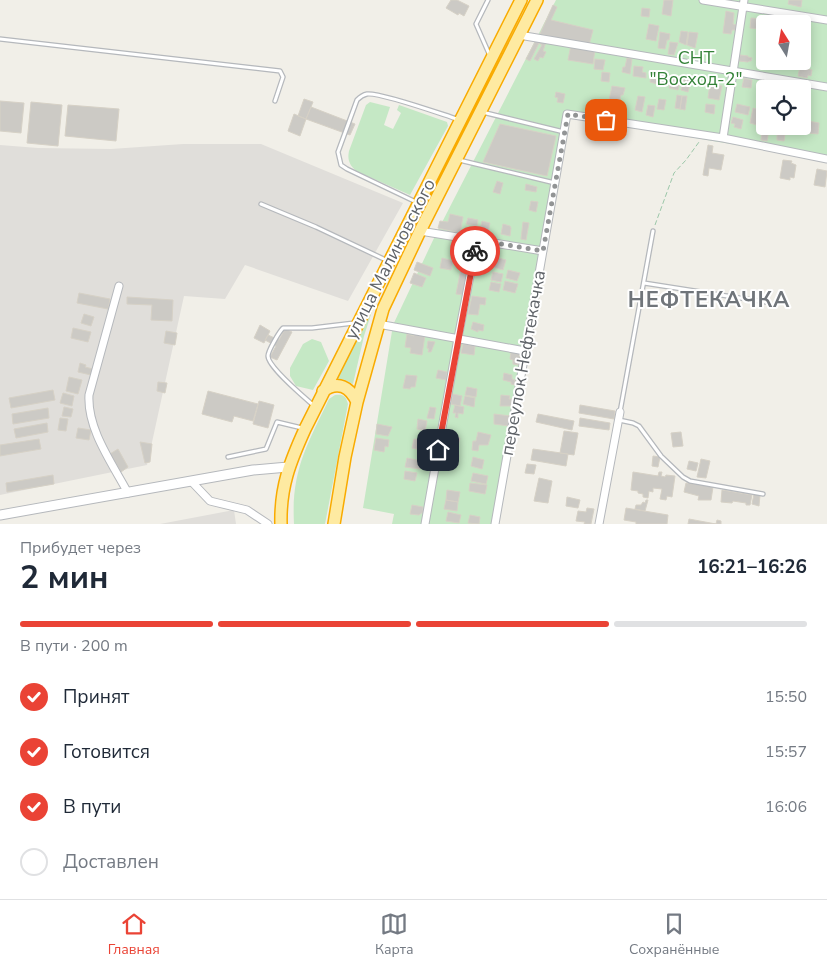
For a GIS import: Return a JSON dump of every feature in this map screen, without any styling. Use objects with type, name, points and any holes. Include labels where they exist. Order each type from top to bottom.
[{"type":"highway","name":"улица Малиновского","points":[[281,524],[282,490],[288,467],[304,429],[521,0]]},
{"type":"highway","name":"улица Малиновского","points":[[334,521],[357,402],[383,308],[537,0]]},
{"type":"highway","points":[[323,391],[334,385],[342,386],[352,392],[357,402]]},
{"type":"street","points":[[703,0],[744,4],[827,20]]},
{"type":"street","points":[[723,138],[744,4]]},
{"type":"street","points":[[520,35],[827,87]]},
{"type":"street","name":"переулок Нефтекачка","points":[[495,524],[568,114],[703,135]]},
{"type":"street","points":[[703,135],[827,159]]},
{"type":"street","points":[[420,231],[543,251]]},
{"type":"street","points":[[425,524],[477,240]]},
{"type":"street","points":[[119,286],[89,395],[89,404],[92,425],[128,492]]},
{"type":"street","points":[[378,324],[525,351]]},
{"type":"street","points":[[599,524],[620,412]]},
{"type":"street","points":[[0,515],[253,470],[288,467]]},
{"type":"street","points":[[191,481],[210,501],[246,510],[268,524]]},
{"type":"lane","points":[[488,0],[476,24],[491,59]]},
{"type":"lane","points":[[0,39],[280,71],[283,77],[275,101]]},
{"type":"lane","points":[[418,203],[341,165],[338,152],[357,100],[369,94],[460,120]]},
{"type":"lane","points":[[481,112],[564,132]]},
{"type":"lane","points":[[456,160],[555,183]]},
{"type":"lane","points":[[261,204],[316,227],[388,262]]},
{"type":"lane","points":[[620,412],[653,231]]},
{"type":"lane","points":[[644,283],[766,302]]},
{"type":"lane","points":[[315,408],[286,381],[269,360],[268,354],[283,328],[312,328],[358,323]]},
{"type":"lane","points":[[619,420],[639,426],[661,456],[683,477],[690,481],[763,494]]},
{"type":"lane","points":[[228,457],[266,449],[277,422],[304,429]]},
{"type":"path","points":[[653,231],[674,173],[696,148],[703,135]]},
{"type":"shaded area","points":[[183,144],[261,144],[403,203],[348,301],[245,265],[225,299],[184,296],[147,465],[0,495],[0,145],[38,148],[111,149]]},
{"type":"shaded area","points":[[234,510],[236,524],[160,524]]},
{"type":"green space","name":"СНТ \"Восход-2\"","points":[[556,0],[827,0],[827,160],[569,117],[496,524],[392,524],[394,514],[363,508],[393,325],[435,236]]},
{"type":"green space","points":[[370,102],[390,107],[384,125],[393,129],[401,113],[397,110],[399,105],[447,122],[448,126],[410,195],[356,171],[349,162],[349,151],[366,105]]},
{"type":"green space","points":[[375,302],[364,336],[353,384],[336,378]]},
{"type":"green space","points":[[312,339],[321,342],[329,361],[313,390],[296,386],[290,376],[290,368],[303,344]]},
{"type":"green space","points":[[335,395],[344,396],[348,404],[325,524],[294,524],[295,489],[302,459],[329,399]]},
{"type":"building","points":[[451,0],[457,0],[469,6],[464,16],[459,13],[458,15],[446,8]]},
{"type":"building","points":[[664,0],[673,0],[671,16],[662,14]]},
{"type":"building","points":[[789,0],[802,0],[801,7],[788,4]]},
{"type":"building","points":[[553,5],[557,7],[551,20],[593,30],[589,45],[540,34]]},
{"type":"building","points":[[642,8],[650,9],[649,17],[641,16]]},
{"type":"building","points":[[726,11],[734,13],[733,24],[736,25],[736,30],[732,30],[731,34],[723,33]]},
{"type":"building","points":[[751,18],[756,18],[756,29],[750,28]]},
{"type":"building","points":[[649,24],[659,26],[656,41],[646,39]]},
{"type":"building","points":[[681,31],[688,32],[686,45],[679,42]]},
{"type":"building","points":[[660,32],[670,34],[665,49],[658,48]]},
{"type":"building","points":[[689,32],[698,33],[695,48],[687,45]]},
{"type":"building","points":[[536,40],[546,42],[543,51],[546,52],[543,58],[540,57],[538,61],[534,59],[542,45],[539,43],[530,61],[526,59]]},
{"type":"building","points":[[670,42],[678,43],[674,55],[668,54]]},
{"type":"building","points":[[571,45],[595,49],[593,64],[568,60]]},
{"type":"building","points":[[740,55],[752,58],[751,61],[739,61]]},
{"type":"building","points":[[627,58],[632,59],[630,74],[622,72]]},
{"type":"building","points":[[595,59],[605,60],[603,70],[594,69]]},
{"type":"building","points":[[634,66],[643,67],[642,72],[646,73],[646,78],[633,76]]},
{"type":"building","points":[[799,70],[812,70],[811,76],[808,75],[807,78],[798,76]]},
{"type":"building","points":[[664,71],[667,71],[666,75],[670,76],[668,85],[661,84]]},
{"type":"building","points":[[602,72],[610,73],[609,82],[601,81]]},
{"type":"building","points":[[652,73],[659,74],[657,84],[650,82]]},
{"type":"building","points":[[672,76],[681,78],[678,90],[669,88]]},
{"type":"building","points":[[684,78],[691,80],[688,92],[681,90]]},
{"type":"building","points":[[744,78],[752,80],[751,88],[742,87]]},
{"type":"building","points":[[710,84],[722,86],[719,100],[708,98]]},
{"type":"building","points":[[612,86],[625,88],[618,107],[608,105]]},
{"type":"building","points":[[556,92],[565,94],[563,103],[557,102]]},
{"type":"building","points":[[677,95],[682,96],[680,109],[675,108]]},
{"type":"building","points":[[638,96],[645,97],[642,112],[635,110]]},
{"type":"building","points":[[682,96],[687,96],[685,110],[680,109]]},
{"type":"building","points":[[304,99],[313,102],[306,119],[298,116]]},
{"type":"building","points":[[659,99],[666,100],[664,110],[657,109]]},
{"type":"building","points":[[0,101],[24,103],[21,133],[0,131]]},
{"type":"building","points":[[31,102],[62,105],[58,146],[27,143]]},
{"type":"building","points":[[706,104],[715,105],[714,114],[705,112]]},
{"type":"building","points":[[737,104],[750,107],[748,115],[735,112]]},
{"type":"building","points":[[68,105],[119,109],[116,141],[65,136]]},
{"type":"building","points":[[648,105],[655,106],[653,117],[646,115]]},
{"type":"building","points":[[311,107],[355,124],[350,135],[306,119]]},
{"type":"building","points":[[753,108],[756,109],[756,125],[750,123]]},
{"type":"building","points":[[294,114],[306,119],[300,136],[288,131]]},
{"type":"building","points":[[733,117],[743,120],[741,129],[734,127],[735,124],[731,123]]},
{"type":"building","points":[[811,122],[819,123],[818,134],[811,133]]},
{"type":"building","points":[[500,124],[556,136],[547,176],[483,162]]},
{"type":"building","points":[[761,135],[768,135],[767,141],[761,140]]},
{"type":"building","points":[[777,135],[785,135],[784,141],[777,140]]},
{"type":"building","points":[[708,145],[713,146],[712,153],[724,155],[721,170],[709,168],[708,176],[703,175]]},
{"type":"building","points":[[783,160],[792,161],[791,163],[796,165],[794,178],[790,177],[790,180],[780,178]]},
{"type":"building","points":[[817,169],[827,171],[825,187],[814,185]]},
{"type":"building","points":[[497,181],[503,183],[500,194],[493,192]]},
{"type":"building","points":[[526,184],[537,187],[536,192],[525,190]]},
{"type":"building","points":[[531,201],[538,202],[536,212],[529,210]]},
{"type":"building","points":[[450,214],[463,217],[460,233],[438,228],[440,221],[448,222]]},
{"type":"building","points":[[468,218],[478,220],[477,226],[466,224]]},
{"type":"building","points":[[482,221],[490,223],[487,237],[479,235]]},
{"type":"building","points":[[523,222],[529,223],[526,240],[521,239]]},
{"type":"building","points":[[503,224],[510,226],[510,236],[501,234]]},
{"type":"building","points":[[487,248],[492,250],[488,268],[476,266],[479,253],[485,254]]},
{"type":"building","points":[[495,257],[506,260],[503,270],[490,266],[492,259],[495,259]]},
{"type":"building","points":[[442,258],[453,261],[451,270],[440,268]]},
{"type":"building","points":[[417,262],[433,268],[430,276],[414,270]]},
{"type":"building","points":[[461,269],[469,270],[464,295],[456,294]]},
{"type":"building","points":[[508,270],[520,273],[517,281],[506,278]]},
{"type":"building","points":[[493,272],[503,274],[501,282],[491,280]]},
{"type":"building","points":[[414,273],[426,278],[422,287],[410,283]]},
{"type":"building","points":[[505,281],[518,284],[515,293],[503,290]]},
{"type":"building","points":[[491,282],[501,284],[499,292],[489,290]]},
{"type":"building","points":[[79,293],[110,299],[108,309],[77,303]]},
{"type":"building","points":[[472,296],[486,298],[485,305],[480,304],[478,315],[468,314]]},
{"type":"building","points":[[127,297],[173,300],[172,321],[151,320],[152,305],[127,304]]},
{"type":"building","points":[[84,314],[94,317],[91,326],[81,323]]},
{"type":"building","points":[[473,322],[484,325],[483,331],[478,330],[478,332],[471,329]]},
{"type":"building","points":[[260,325],[270,331],[264,343],[254,338]]},
{"type":"building","points":[[73,328],[91,332],[88,342],[71,338]]},
{"type":"building","points":[[285,329],[292,332],[277,360],[270,357],[276,346],[265,340],[268,335],[279,340]]},
{"type":"building","points":[[166,331],[177,333],[175,345],[164,343]]},
{"type":"building","points":[[414,333],[425,335],[422,355],[410,353],[411,348],[405,347],[407,334],[414,336]]},
{"type":"building","points":[[428,341],[435,342],[431,352],[428,352]]},
{"type":"building","points":[[463,344],[475,346],[474,355],[461,353]]},
{"type":"building","points":[[511,352],[520,354],[518,365],[513,364],[513,360],[510,359]]},
{"type":"building","points":[[80,363],[86,365],[85,367],[93,369],[91,375],[78,372]]},
{"type":"building","points":[[438,370],[447,372],[446,380],[436,378]]},
{"type":"building","points":[[504,373],[512,375],[515,385],[503,380]]},
{"type":"building","points":[[406,375],[417,376],[415,387],[410,389],[403,388]]},
{"type":"building","points":[[69,377],[82,380],[78,394],[66,391]]},
{"type":"building","points":[[158,382],[167,383],[165,393],[157,391]]},
{"type":"building","points":[[467,387],[477,389],[476,397],[465,395]]},
{"type":"building","points":[[53,390],[55,400],[11,408],[9,398]]},
{"type":"building","points":[[208,391],[258,404],[253,421],[234,416],[232,422],[202,414]]},
{"type":"building","points":[[63,393],[74,396],[72,406],[60,403]]},
{"type":"building","points":[[453,394],[462,396],[460,406],[451,404]]},
{"type":"building","points":[[501,395],[510,396],[509,399],[513,399],[512,406],[500,406]]},
{"type":"building","points":[[465,396],[475,398],[474,407],[463,404]]},
{"type":"building","points":[[259,401],[274,405],[268,428],[253,424]]},
{"type":"building","points":[[455,405],[464,407],[463,414],[458,413],[458,418],[455,417],[456,413],[453,413]]},
{"type":"building","points":[[580,405],[615,411],[614,419],[579,413]]},
{"type":"building","points":[[64,407],[73,409],[71,417],[62,416]]},
{"type":"building","points":[[430,407],[436,408],[434,419],[427,418]]},
{"type":"building","points":[[48,408],[49,418],[13,424],[12,414]]},
{"type":"building","points":[[494,414],[511,416],[509,426],[494,424]]},
{"type":"building","points":[[538,414],[574,421],[572,430],[536,422]]},
{"type":"building","points":[[60,418],[68,419],[66,431],[58,430]]},
{"type":"building","points":[[580,418],[610,423],[609,430],[579,426]]},
{"type":"building","points":[[418,419],[427,421],[425,431],[417,429]]},
{"type":"building","points":[[47,423],[48,432],[16,438],[14,429]]},
{"type":"building","points":[[377,424],[392,427],[388,436],[376,434]]},
{"type":"building","points":[[78,428],[91,430],[89,440],[76,438]]},
{"type":"building","points":[[564,431],[578,433],[574,455],[560,453]]},
{"type":"building","points":[[478,432],[491,435],[488,445],[479,445],[478,451],[472,450],[473,441],[476,441]]},
{"type":"building","points":[[681,432],[683,446],[673,447],[671,433]]},
{"type":"building","points":[[450,434],[453,437],[460,438],[458,446],[449,444]]},
{"type":"building","points":[[376,438],[389,440],[388,447],[385,446],[384,452],[374,450]]},
{"type":"building","points":[[39,439],[41,449],[0,456],[0,445]]},
{"type":"building","points":[[414,439],[428,441],[426,451],[412,448]]},
{"type":"building","points":[[140,442],[152,444],[150,462],[145,463]]},
{"type":"building","points":[[118,449],[128,467],[121,472],[110,454]]},
{"type":"building","points":[[533,449],[568,454],[566,466],[531,460]]},
{"type":"building","points":[[447,453],[459,455],[457,466],[445,464]]},
{"type":"building","points":[[653,456],[660,457],[658,467],[652,466]]},
{"type":"building","points":[[473,457],[484,460],[482,469],[471,466]]},
{"type":"building","points":[[407,458],[421,461],[420,469],[405,467]]},
{"type":"building","points":[[701,459],[710,461],[706,478],[697,477]]},
{"type":"building","points":[[689,461],[698,463],[696,471],[687,469]]},
{"type":"building","points":[[527,464],[536,465],[534,474],[525,473]]},
{"type":"building","points":[[405,471],[417,473],[415,481],[404,479]]},
{"type":"building","points":[[633,472],[658,476],[659,472],[662,472],[661,476],[675,476],[672,497],[667,496],[666,500],[660,499],[662,489],[653,488],[653,492],[649,491],[648,498],[643,497],[643,494],[638,493],[638,491],[631,490]]},
{"type":"building","points":[[473,473],[488,476],[486,484],[471,481]]},
{"type":"building","points":[[53,475],[54,484],[7,492],[6,483]]},
{"type":"building","points":[[539,478],[552,481],[548,503],[534,501]]},
{"type":"building","points":[[470,483],[487,485],[485,494],[469,491]]},
{"type":"building","points":[[686,483],[713,487],[711,500],[698,500],[699,496],[684,492]]},
{"type":"building","points":[[447,490],[460,492],[458,502],[446,500]]},
{"type":"building","points":[[722,490],[752,495],[750,505],[733,501],[732,503],[721,502]]},
{"type":"building","points":[[754,494],[760,495],[759,506],[752,504]]},
{"type":"building","points":[[567,497],[580,500],[578,508],[566,506]]},
{"type":"building","points":[[446,500],[458,502],[457,511],[444,509]]},
{"type":"building","points":[[648,500],[645,511],[635,509],[636,505],[645,503]]},
{"type":"building","points":[[412,505],[423,507],[423,512],[419,515],[410,514]]},
{"type":"building","points":[[587,508],[594,509],[591,524],[576,521],[578,511],[586,512]]},
{"type":"building","points":[[626,508],[668,515],[667,524],[636,524],[636,522],[624,520]]},
{"type":"building","points":[[448,512],[461,515],[459,523],[446,521]]},
{"type":"building","points":[[470,515],[480,517],[479,524],[468,523]]},
{"type":"building","points":[[689,519],[716,524],[688,524]]},
{"type":"building","points":[[717,520],[721,521],[721,524],[716,524]]},
{"type":"way so far","points":[[475,251],[477,240],[543,251],[568,114],[606,120]]},
{"type":"district","name":"НЕФТЕКАЧКА","points":[[709,299]]},
{"type":"route","points":[[438,450],[475,251]]}]
